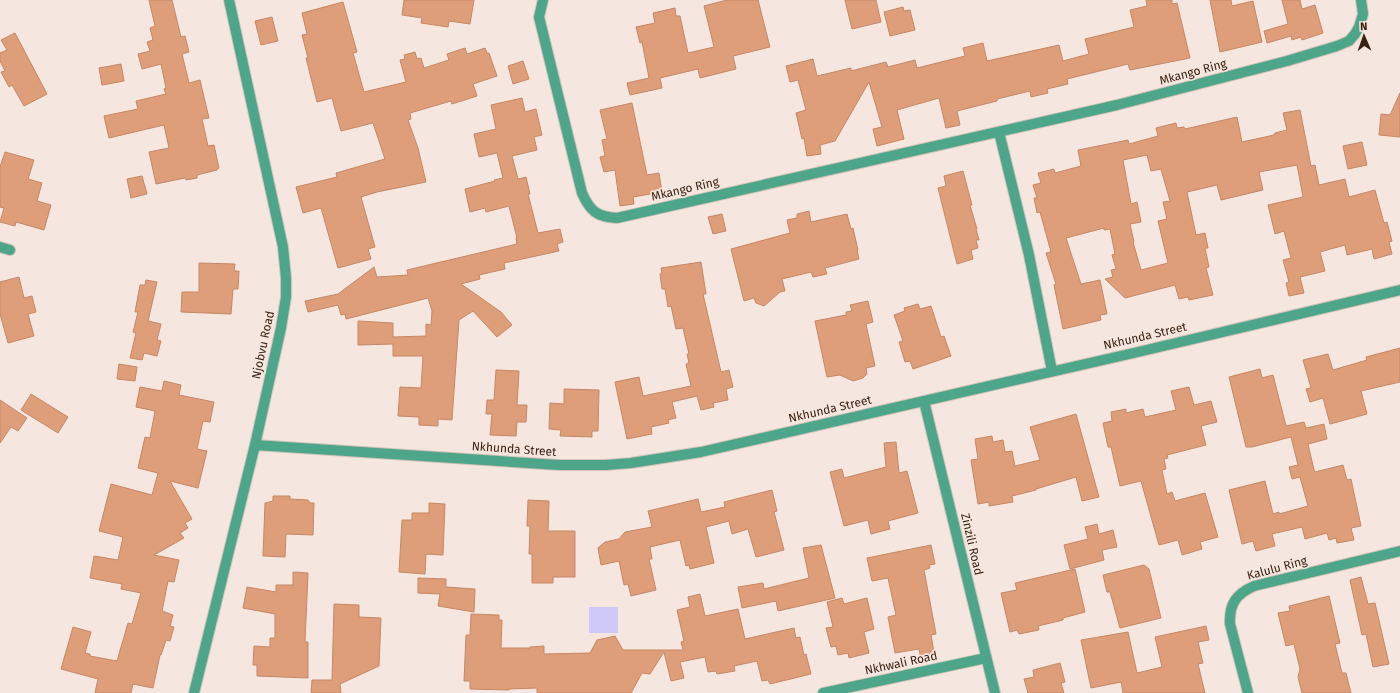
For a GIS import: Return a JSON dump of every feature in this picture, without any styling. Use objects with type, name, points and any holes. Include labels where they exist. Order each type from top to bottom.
[{"type":"street","name":"Njobvu Road","points":[[194,693],[255,445],[281,328],[286,297],[283,247],[229,0]]},
{"type":"street","name":"Mkango Ring","points":[[543,0],[539,17],[582,193],[588,205],[594,212],[601,216],[617,218],[1117,105],[1288,61],[1349,41],[1359,27],[1363,14],[1361,0]]},
{"type":"street","points":[[999,132],[1029,255],[1052,371]]},
{"type":"street","name":"Nkhunda Street","points":[[255,445],[559,465],[606,465],[652,461],[701,452],[1400,290]]},
{"type":"street","name":"Zinzili Road","points":[[924,401],[995,693]]},
{"type":"street","name":"Kalulu Ring","points":[[1248,693],[1230,624],[1232,605],[1238,596],[1245,590],[1254,586],[1400,551]]},
{"type":"street","name":"Nkhwali Road","points":[[823,693],[986,658]]},
{"type":"shaded area","points":[[589,607],[618,607],[618,633],[589,633]]},
{"type":"building","points":[[149,0],[172,0],[181,37],[185,36],[189,52],[182,54],[189,83],[200,80],[209,118],[202,119],[208,146],[214,145],[219,168],[217,170],[197,175],[197,178],[186,180],[185,178],[156,184],[149,152],[169,148],[164,125],[109,138],[104,116],[138,109],[136,101],[166,94],[161,64],[142,69],[138,54],[150,51],[147,42],[153,40],[150,28],[155,26]]},
{"type":"building","points":[[404,0],[474,0],[470,24],[449,21],[448,27],[421,23],[422,18],[402,15]]},
{"type":"building","points":[[727,0],[758,0],[770,47],[733,56],[736,69],[700,78],[698,69],[660,78],[662,88],[630,95],[627,83],[649,78],[642,42],[640,43],[636,27],[655,23],[653,13],[675,8],[676,16],[680,16],[688,53],[714,47],[704,6]]},
{"type":"building","points":[[845,0],[876,0],[881,22],[852,29]]},
{"type":"building","points":[[1146,0],[1172,0],[1172,4],[1177,3],[1190,58],[1130,70],[1128,64],[1067,79],[1068,84],[1047,89],[1048,93],[1031,97],[1030,91],[997,99],[997,101],[957,111],[960,125],[946,128],[939,98],[897,110],[904,139],[877,146],[873,129],[882,127],[869,82],[835,141],[820,145],[821,154],[807,156],[804,138],[802,139],[796,113],[806,110],[798,80],[790,82],[786,66],[813,59],[817,76],[851,68],[851,71],[886,62],[888,67],[915,60],[917,68],[965,56],[963,48],[983,43],[987,61],[1059,45],[1063,61],[1089,54],[1085,39],[1134,27],[1130,10],[1147,6]]},
{"type":"building","points":[[1210,0],[1231,0],[1232,6],[1253,1],[1262,42],[1220,52]]},
{"type":"building","points":[[1282,0],[1300,0],[1302,9],[1315,5],[1323,33],[1302,40],[1301,37],[1292,40],[1291,36],[1267,43],[1264,31],[1288,24]]},
{"type":"building","points":[[343,2],[357,52],[353,53],[364,92],[406,82],[400,60],[405,59],[404,55],[415,52],[417,59],[421,58],[424,68],[449,60],[447,54],[465,48],[467,54],[485,48],[487,53],[489,53],[497,76],[473,84],[477,96],[452,104],[451,101],[410,113],[411,119],[408,120],[418,148],[426,182],[377,192],[361,197],[375,247],[368,249],[371,259],[338,268],[321,208],[303,213],[296,187],[337,177],[336,173],[385,159],[373,123],[341,131],[332,98],[317,102],[302,35],[307,34],[302,13]]},
{"type":"building","points":[[903,7],[904,11],[910,10],[915,30],[890,36],[884,12]]},
{"type":"building","points":[[272,17],[278,41],[261,45],[255,21]]},
{"type":"building","points":[[15,33],[47,94],[24,106],[12,85],[9,87],[1,72],[5,71],[0,61],[0,53],[7,50],[1,40]]},
{"type":"building","points":[[523,61],[529,79],[513,84],[508,66]]},
{"type":"building","points":[[121,64],[124,81],[102,85],[99,68]]},
{"type":"building","points":[[1400,93],[1400,137],[1379,135],[1381,114],[1390,115]]},
{"type":"building","points":[[522,98],[525,112],[536,109],[542,135],[534,137],[537,150],[512,156],[518,179],[526,177],[530,194],[528,194],[538,233],[560,229],[563,242],[557,244],[559,251],[504,263],[505,269],[479,275],[480,279],[461,284],[501,312],[512,325],[497,337],[473,311],[459,320],[452,420],[438,419],[438,426],[419,425],[419,417],[398,416],[400,387],[421,388],[423,356],[393,356],[393,344],[358,345],[358,321],[393,323],[393,337],[426,336],[426,324],[431,325],[432,311],[428,298],[346,319],[345,314],[341,315],[338,305],[308,312],[305,301],[338,294],[374,267],[377,277],[408,275],[407,270],[517,244],[517,238],[509,206],[486,212],[485,208],[470,212],[465,189],[503,178],[497,153],[479,157],[474,134],[496,129],[491,105]]},
{"type":"building","points":[[632,103],[647,175],[659,173],[662,192],[633,197],[634,204],[620,206],[615,170],[604,172],[600,157],[605,156],[602,140],[607,139],[600,110]]},
{"type":"building","points":[[1300,110],[1311,166],[1315,165],[1319,185],[1345,179],[1349,197],[1375,190],[1384,223],[1387,222],[1392,241],[1389,242],[1392,254],[1374,259],[1372,249],[1347,255],[1345,245],[1320,252],[1325,271],[1300,277],[1304,293],[1289,296],[1286,283],[1289,282],[1283,260],[1291,258],[1284,231],[1275,234],[1268,205],[1303,197],[1297,165],[1259,172],[1263,190],[1221,200],[1217,185],[1187,192],[1196,235],[1205,233],[1208,248],[1205,248],[1209,267],[1206,268],[1213,295],[1189,300],[1188,297],[1179,299],[1175,285],[1125,298],[1105,279],[1113,277],[1111,270],[1116,269],[1112,255],[1115,254],[1110,229],[1104,230],[1104,228],[1066,238],[1081,284],[1100,280],[1107,314],[1100,315],[1101,320],[1063,329],[1054,285],[1056,284],[1046,253],[1051,252],[1040,212],[1037,213],[1034,198],[1037,198],[1033,185],[1041,183],[1038,173],[1054,169],[1055,173],[1081,166],[1078,150],[1128,140],[1129,144],[1158,136],[1156,128],[1176,123],[1177,128],[1184,127],[1185,129],[1237,117],[1242,142],[1274,135],[1275,133],[1287,130],[1283,113]],"holes":[[[1147,155],[1151,171],[1161,169],[1170,201],[1163,202],[1167,219],[1158,221],[1168,263],[1141,270],[1133,242],[1130,224],[1141,222],[1137,202],[1131,204],[1123,160]]]},
{"type":"building","points":[[1362,142],[1367,165],[1348,169],[1343,146]]},
{"type":"building","points":[[5,152],[34,160],[28,179],[42,183],[37,201],[51,205],[44,230],[16,222],[15,226],[0,222],[4,208],[0,207],[0,167]]},
{"type":"building","points":[[963,171],[979,240],[976,240],[978,248],[971,250],[973,259],[957,264],[938,188],[946,186],[944,176]]},
{"type":"building","points":[[142,176],[147,194],[131,198],[127,179]]},
{"type":"building","points":[[809,211],[811,222],[847,214],[851,229],[853,228],[859,259],[825,268],[827,274],[813,277],[811,272],[782,279],[785,291],[780,292],[764,306],[756,303],[754,298],[744,301],[731,249],[790,233],[787,220],[797,218],[797,214]]},
{"type":"building","points":[[722,214],[726,231],[713,234],[708,217]]},
{"type":"building","points":[[701,262],[706,294],[703,294],[721,372],[729,370],[733,387],[726,389],[728,400],[713,403],[714,407],[701,410],[697,396],[672,402],[676,418],[668,420],[669,423],[651,427],[652,434],[627,439],[615,382],[639,377],[643,396],[691,386],[686,364],[689,363],[687,354],[689,354],[683,328],[676,329],[671,306],[668,307],[665,289],[662,289],[660,274],[662,273],[661,268]]},
{"type":"building","points":[[199,263],[235,264],[234,271],[239,271],[238,289],[233,289],[231,314],[181,312],[182,292],[199,292]]},
{"type":"building","points":[[19,277],[24,298],[32,296],[36,312],[28,314],[34,336],[8,343],[0,314],[0,282]]},
{"type":"building","points":[[146,280],[157,282],[148,321],[161,324],[157,340],[161,341],[157,356],[144,353],[142,360],[130,358],[136,333],[133,332],[138,312],[135,312],[140,285],[145,285]]},
{"type":"building","points":[[868,301],[873,322],[866,324],[875,366],[866,368],[867,374],[863,378],[853,381],[840,375],[827,377],[815,321],[846,315],[846,312],[852,311],[850,305]]},
{"type":"building","points":[[918,304],[920,309],[931,306],[941,337],[944,336],[951,356],[913,369],[910,361],[905,362],[899,342],[903,341],[894,315],[905,311],[904,308]]},
{"type":"building","points":[[1400,348],[1400,382],[1361,391],[1367,414],[1330,424],[1323,398],[1310,402],[1306,389],[1311,388],[1303,360],[1328,354],[1333,370],[1367,360],[1366,357]]},
{"type":"building","points":[[119,364],[137,367],[135,381],[117,379]]},
{"type":"building","points":[[1260,369],[1262,378],[1273,375],[1286,426],[1304,422],[1306,428],[1324,424],[1327,439],[1308,444],[1314,470],[1315,472],[1343,465],[1347,480],[1351,479],[1361,526],[1351,528],[1354,540],[1337,543],[1336,538],[1329,540],[1327,533],[1305,539],[1302,527],[1272,534],[1275,546],[1256,551],[1253,541],[1242,544],[1229,490],[1265,481],[1273,514],[1279,512],[1279,514],[1308,506],[1300,477],[1292,479],[1289,467],[1298,465],[1291,437],[1252,447],[1246,447],[1229,377]]},
{"type":"building","points":[[496,370],[519,371],[517,405],[527,405],[526,422],[517,422],[516,436],[490,435],[492,414],[486,414],[487,400],[494,400]]},
{"type":"building","points":[[164,381],[181,385],[179,395],[214,402],[210,422],[203,421],[197,449],[207,451],[198,488],[170,481],[192,519],[185,523],[188,528],[180,533],[184,538],[154,555],[179,560],[174,582],[168,581],[162,611],[173,615],[170,626],[174,627],[170,641],[166,640],[160,655],[153,688],[133,684],[131,693],[95,693],[98,679],[61,669],[73,627],[91,632],[85,653],[90,654],[90,656],[117,661],[128,623],[132,624],[141,593],[121,589],[122,584],[90,578],[94,556],[118,560],[123,537],[99,531],[111,484],[152,495],[158,473],[138,468],[145,437],[150,438],[155,411],[136,407],[140,387],[162,391]]},
{"type":"building","points":[[1189,387],[1194,405],[1211,401],[1217,422],[1201,426],[1206,445],[1167,455],[1168,458],[1164,459],[1166,469],[1162,470],[1167,494],[1172,492],[1175,501],[1205,493],[1218,537],[1200,542],[1202,549],[1182,555],[1178,540],[1159,545],[1141,481],[1120,486],[1111,447],[1108,447],[1103,423],[1112,421],[1111,412],[1126,409],[1126,413],[1143,409],[1145,417],[1176,410],[1171,391]]},
{"type":"building","points":[[564,389],[599,390],[598,431],[592,431],[592,437],[560,436],[561,430],[549,429],[550,403],[564,404]]},
{"type":"building","points":[[31,394],[68,417],[58,433],[21,410]]},
{"type":"building","points":[[0,400],[27,418],[18,431],[11,427],[0,443]]},
{"type":"building","points":[[1076,414],[1099,497],[1082,501],[1076,477],[1012,496],[1013,502],[989,506],[989,502],[978,504],[971,460],[978,459],[975,439],[992,436],[993,442],[1003,440],[1005,452],[1012,451],[1015,466],[1040,460],[1030,427]]},
{"type":"building","points":[[896,442],[899,473],[907,471],[918,513],[888,521],[890,529],[871,534],[868,520],[844,526],[830,472],[842,469],[844,478],[886,467],[884,443]]},
{"type":"building","points":[[772,490],[777,511],[774,512],[784,550],[756,557],[748,529],[732,534],[729,521],[706,527],[714,563],[690,569],[689,565],[686,566],[680,540],[650,547],[652,559],[649,559],[656,590],[631,596],[628,584],[624,585],[619,561],[601,565],[598,548],[605,542],[619,539],[625,532],[652,527],[648,511],[698,499],[701,512],[725,507],[724,502]]},
{"type":"building","points":[[273,496],[290,496],[290,499],[308,500],[310,503],[314,503],[313,535],[286,534],[285,557],[263,556],[265,503],[273,501]]},
{"type":"building","points":[[528,500],[549,501],[548,531],[575,531],[575,577],[553,577],[553,583],[532,583],[532,554],[529,554],[530,526],[527,526]]},
{"type":"building","points":[[429,503],[445,504],[443,555],[426,554],[425,574],[399,572],[402,520],[412,520],[412,513],[429,513]]},
{"type":"building","points":[[1097,524],[1099,534],[1113,530],[1117,547],[1102,550],[1104,560],[1070,569],[1064,545],[1088,539],[1085,527]]},
{"type":"building","points":[[821,545],[835,598],[778,611],[776,601],[742,608],[738,587],[763,583],[764,589],[809,578],[803,548]]},
{"type":"building","points":[[931,545],[935,564],[929,565],[930,568],[924,570],[936,634],[931,635],[935,658],[921,660],[919,649],[895,653],[888,617],[896,615],[888,578],[872,581],[867,558]]},
{"type":"building","points":[[1144,565],[1149,569],[1161,618],[1120,628],[1110,592],[1107,592],[1103,575]]},
{"type":"building","points":[[1075,569],[1085,612],[1063,618],[1063,620],[1038,626],[1039,630],[1019,634],[1017,630],[1010,632],[1001,593],[1017,590],[1015,583]]},
{"type":"building","points":[[293,572],[308,573],[305,642],[308,642],[308,678],[257,676],[257,665],[253,665],[254,646],[270,647],[270,638],[275,638],[275,614],[243,608],[247,587],[276,592],[276,585],[293,585]]},
{"type":"building","points":[[1361,577],[1368,604],[1375,603],[1389,664],[1373,667],[1366,634],[1362,635],[1350,580]]},
{"type":"building","points":[[418,578],[446,579],[446,587],[475,589],[474,612],[438,606],[440,594],[418,593]]},
{"type":"building","points":[[700,594],[705,616],[738,609],[745,639],[794,628],[796,638],[800,637],[804,655],[806,654],[811,674],[770,684],[768,680],[762,681],[757,661],[734,666],[735,671],[717,674],[716,671],[708,672],[705,657],[680,662],[684,678],[671,681],[664,652],[650,674],[642,673],[631,693],[537,693],[537,688],[509,690],[470,689],[470,681],[464,681],[466,635],[470,635],[471,614],[499,615],[499,620],[502,620],[501,648],[530,648],[544,646],[544,654],[590,653],[597,640],[615,636],[623,650],[683,650],[681,642],[684,641],[677,610],[690,607],[688,597]]},
{"type":"building","points":[[1329,596],[1340,643],[1335,644],[1342,673],[1346,673],[1351,693],[1302,693],[1298,677],[1300,669],[1294,644],[1286,646],[1278,613],[1290,611],[1289,606]]},
{"type":"building","points":[[842,598],[844,604],[867,598],[874,629],[864,632],[869,653],[849,658],[848,653],[838,655],[836,646],[831,647],[826,628],[833,627],[827,602]]},
{"type":"building","points":[[334,604],[359,605],[359,617],[381,618],[379,666],[340,684],[341,693],[311,693],[312,680],[332,680]]},
{"type":"building","points":[[1206,626],[1209,640],[1198,642],[1203,663],[1198,664],[1205,693],[1123,693],[1121,682],[1091,688],[1081,640],[1128,632],[1137,673],[1162,667],[1155,637]]},
{"type":"building","points":[[1060,663],[1065,682],[1061,683],[1064,693],[1028,693],[1024,679],[1034,677],[1033,670]]}]
